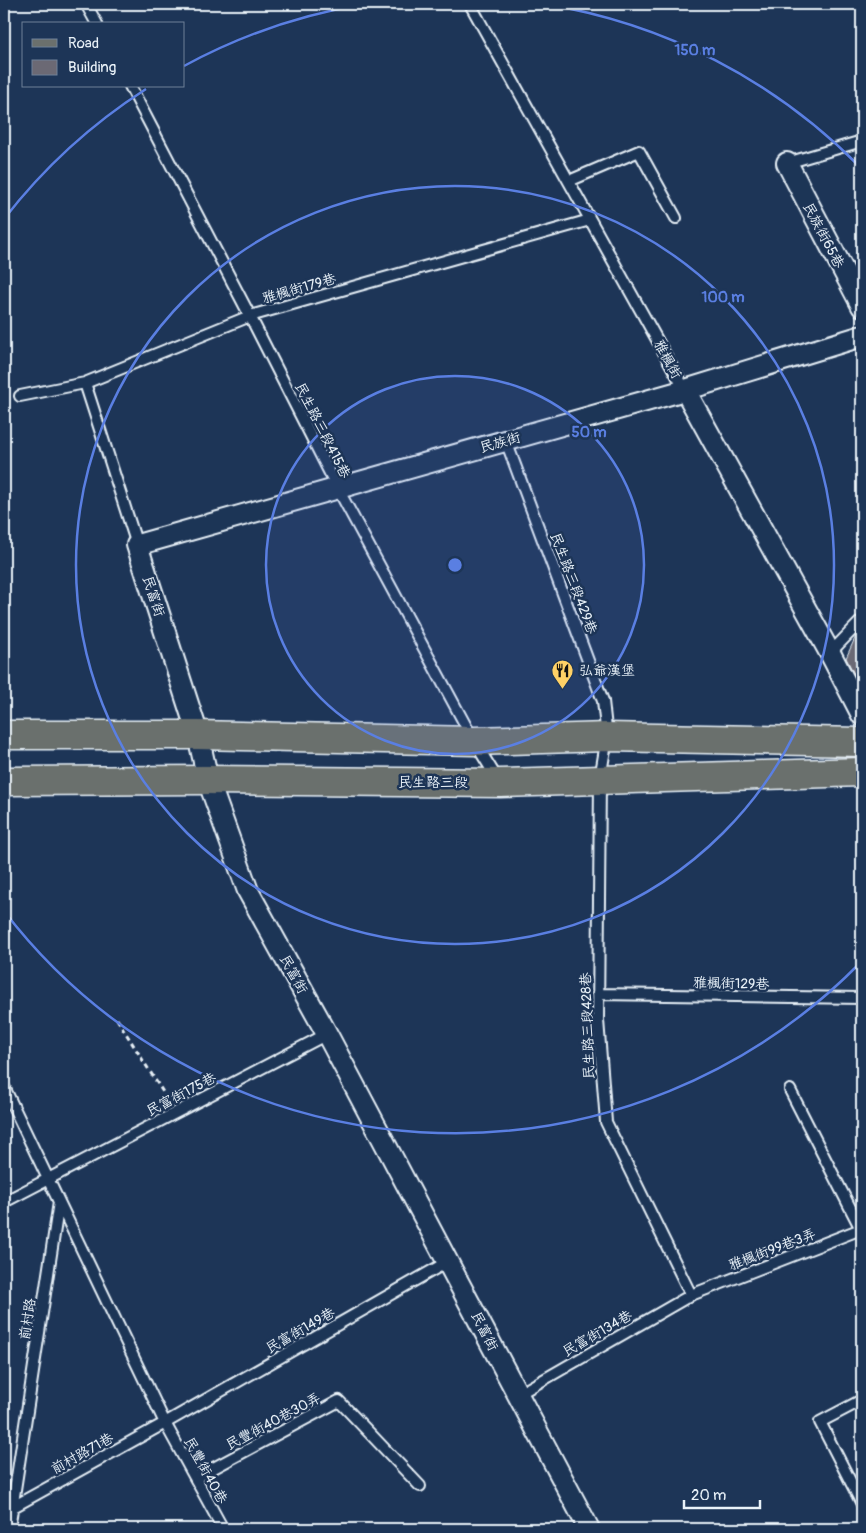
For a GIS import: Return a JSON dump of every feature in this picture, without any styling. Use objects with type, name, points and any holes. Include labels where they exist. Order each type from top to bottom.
[{"type":"main road","points":[[4,735],[198,735],[474,740],[607,737],[862,742]]},
{"type":"main road","name":"民生路三段","points":[[4,781],[208,780],[500,783],[862,772]]},
{"type":"street","name":"民族街65巷","points":[[787,163],[862,306]]},
{"type":"street","name":"民族街","points":[[137,545],[685,390],[862,336]]},
{"type":"street","name":"雅楓街","points":[[685,390],[830,653],[862,716]]},
{"type":"street","name":"民富街","points":[[137,545],[198,735],[208,780],[248,891],[328,1034],[589,1529]]},
{"type":"lane","points":[[86,4],[96,22]]},
{"type":"lane","name":"雅楓街","points":[[470,4],[685,390]]},
{"type":"lane","name":"民生路三段415巷","points":[[131,88],[338,489],[474,740],[500,783]]},
{"type":"lane","points":[[787,163],[862,141]]},
{"type":"lane","points":[[568,181],[639,151],[676,218]]},
{"type":"lane","name":"雅楓街179巷","points":[[20,396],[85,384],[250,316],[590,220]]},
{"type":"lane","name":"民富街","points":[[85,384],[137,545]]},
{"type":"lane","name":"民生路三段429巷","points":[[506,441],[603,701],[607,737]]},
{"type":"lane","points":[[830,653],[862,620]]},
{"type":"lane","name":"民生路三段428巷","points":[[607,737],[600,779],[598,994],[598,1020],[606,1122],[691,1295]]},
{"type":"lane","name":"雅楓街129巷","points":[[598,994],[862,998]]},
{"type":"lane","name":"民富街175巷","points":[[4,1202],[328,1034]]},
{"type":"lane","points":[[4,1087],[165,1423]]},
{"type":"lane","points":[[790,1090],[862,1230]]},
{"type":"lane","name":"前村路","points":[[9,1529],[8,1510],[59,1202]]},
{"type":"lane","name":"雅楓街99巷3弄","points":[[691,1295],[862,1230]]},
{"type":"lane","name":"民富街149巷","points":[[165,1423],[449,1261]]},
{"type":"lane","name":"民富街134巷","points":[[517,1395],[691,1295]]},
{"type":"lane","points":[[862,1400],[820,1422],[862,1504]]},
{"type":"lane","name":"民豐街40巷30弄","points":[[195,1478],[339,1401],[420,1486]]},
{"type":"lane","name":"民豐街40巷","points":[[165,1423],[224,1529]]},
{"type":"lane","name":"前村路71巷","points":[[8,1510],[165,1423]]},
{"type":"path","points":[[117,1019],[175,1113]]},
{"type":"building","points":[[862,635],[862,690],[846,658],[856,636]]},
{"type":"place","name":"弘爺漢堡","points":[[563,689]]}]
